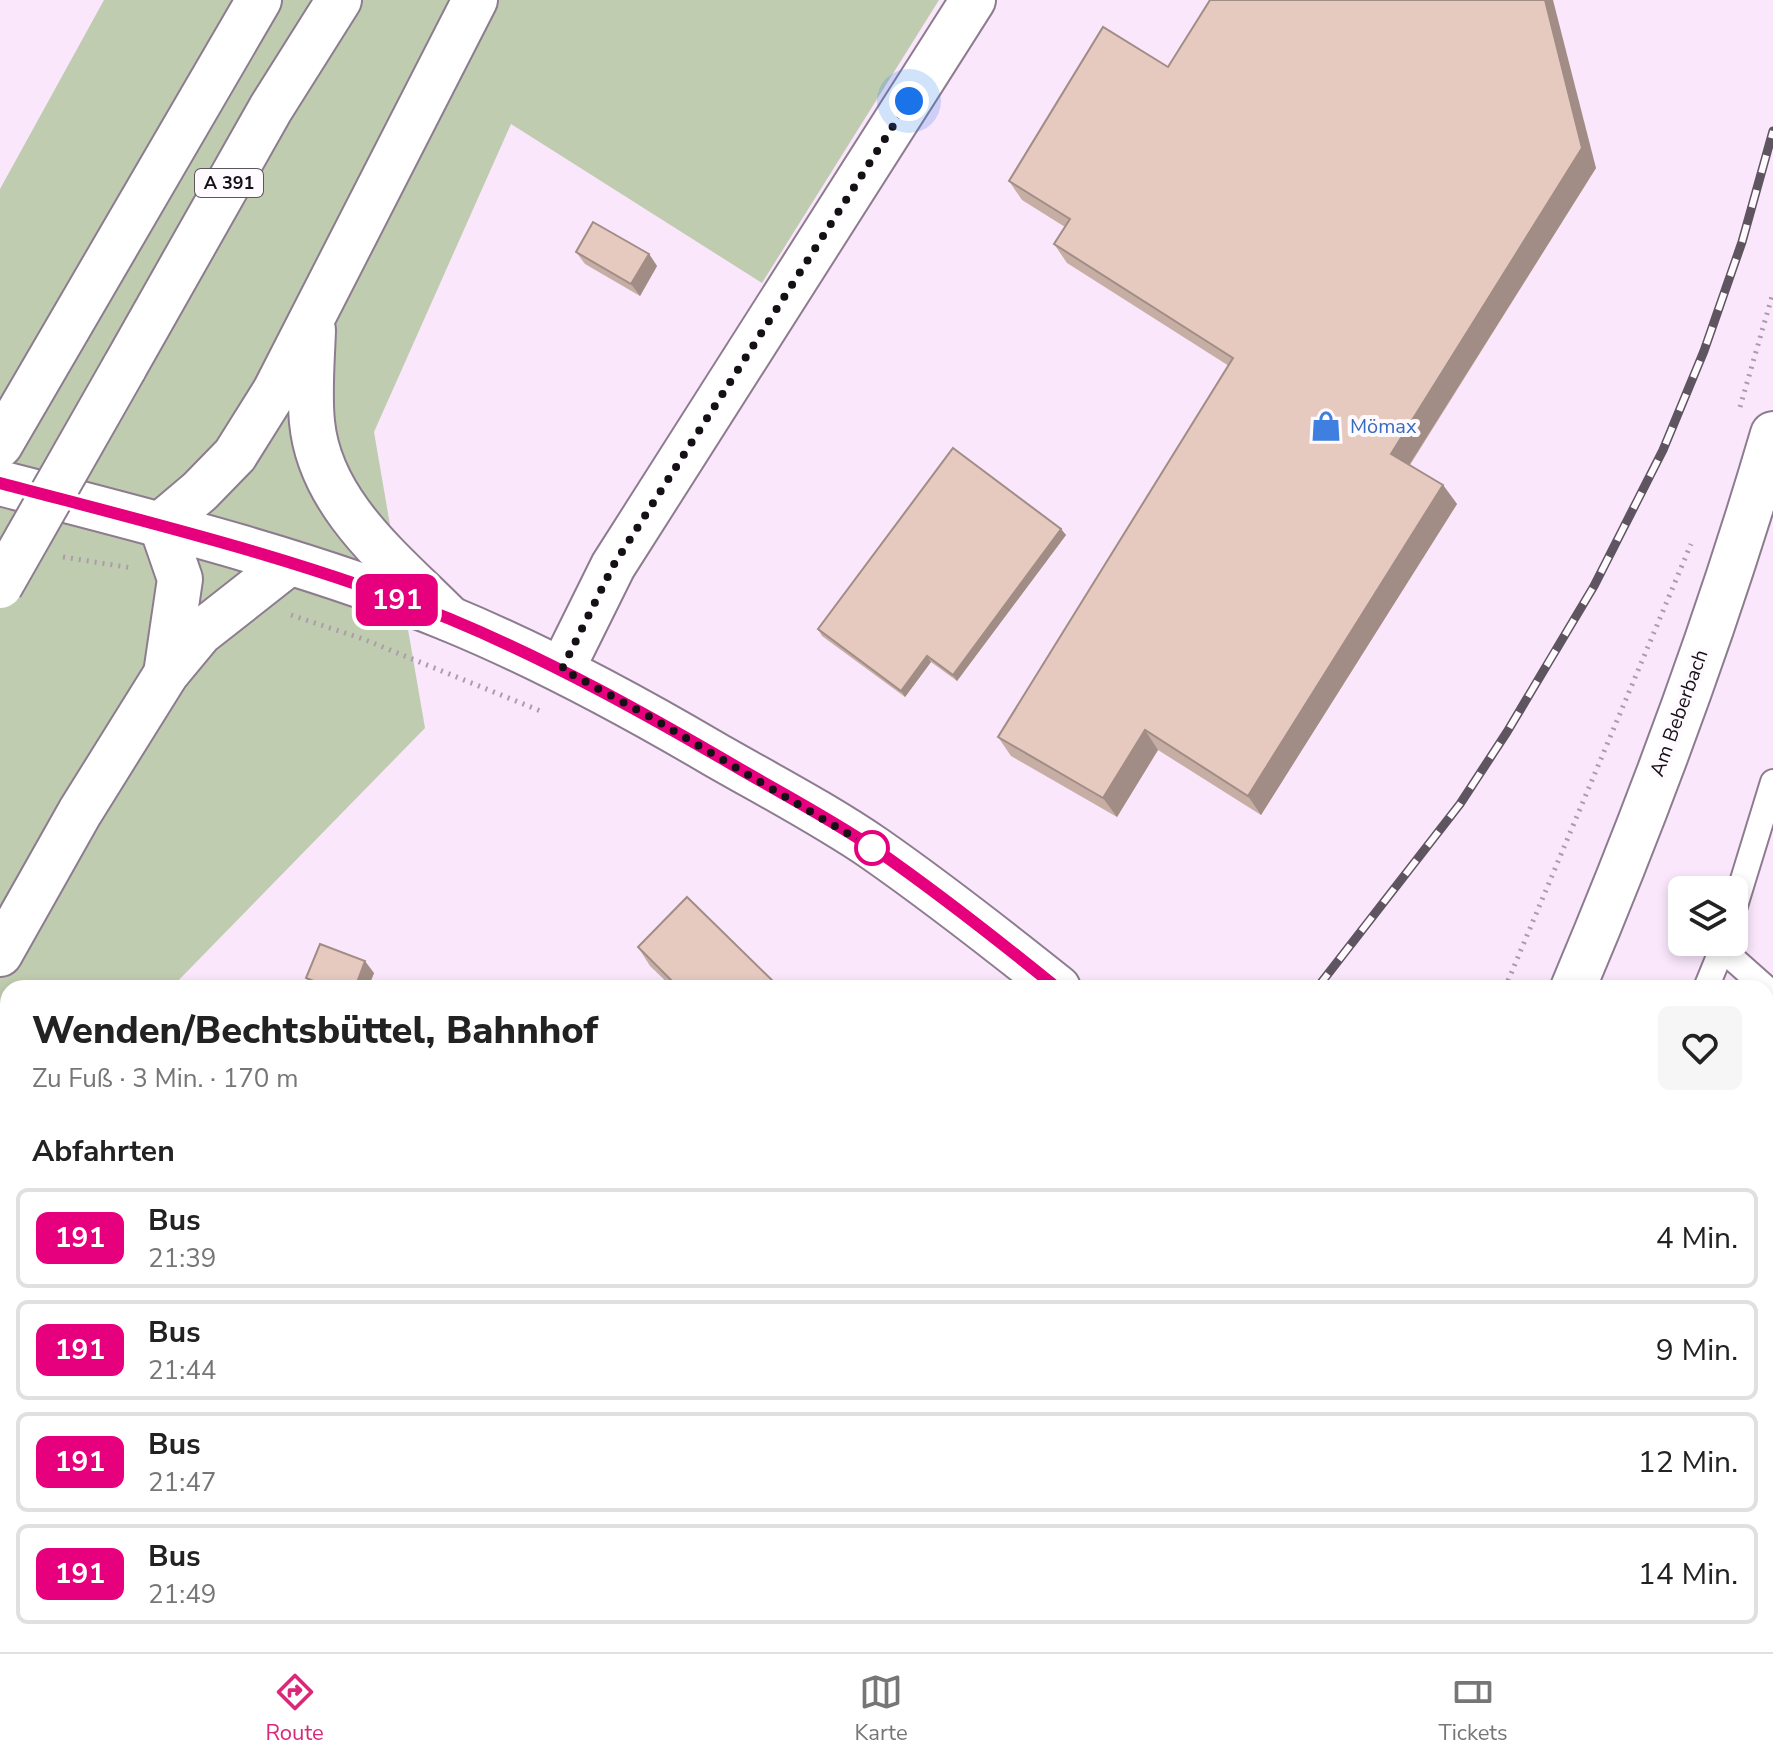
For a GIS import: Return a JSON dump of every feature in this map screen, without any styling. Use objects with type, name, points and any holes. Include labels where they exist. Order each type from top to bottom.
[{"type":"main road","points":[[0,445],[259,0]]},
{"type":"main road","name":"A 391","points":[[0,587],[271,108],[339,0]]},
{"type":"main road","points":[[161,524],[200,491],[235,455],[275,391],[475,0]]},
{"type":"main road","points":[[562,669],[613,566],[973,0]]},
{"type":"main road","points":[[314,319],[312,423],[321,460],[335,493],[366,533],[450,619]]},
{"type":"main road","name":"Am Beberbach","points":[[1576,980],[1702,651],[1755,428]]},
{"type":"main road","points":[[0,483],[161,524],[289,563],[450,619],[562,669],[652,718],[872,848],[968,916],[1048,980]]},
{"type":"main road","points":[[161,524],[180,579],[166,674]]},
{"type":"main road","points":[[0,954],[80,812],[166,674],[200,633],[289,563]]},
{"type":"lane","points":[[1744,876],[1773,782]]},
{"type":"lane","points":[[1709,980],[1719,956]]},
{"type":"lane","points":[[1734,956],[1758,980]]},
{"type":"path","points":[[1755,428],[1773,293]]},
{"type":"path","points":[[1508,980],[1693,538]]},
{"type":"path","points":[[57,555],[180,579]]},
{"type":"path","points":[[241,599],[363,639],[552,716]]},
{"type":"green space","points":[[104,0],[939,0],[762,283],[511,124],[374,432],[425,728],[179,980],[0,980],[0,189]]},
{"type":"building","name":"Mömax","points":[[1210,0],[1545,0],[1582,148],[1391,454],[1443,485],[1248,796],[1145,730],[1103,798],[998,737],[1233,358],[1054,244],[1070,219],[1009,181],[1103,27],[1168,67]]},
{"type":"building","points":[[593,222],[649,254],[631,284],[576,252]]},
{"type":"building","points":[[953,448],[1061,529],[953,675],[927,656],[901,691],[818,629]]},
{"type":"building","points":[[687,897],[772,980],[671,980],[638,947]]},
{"type":"building","points":[[320,944],[365,961],[358,980],[306,978]]},
{"type":"railway","points":[[1323,980],[1460,804],[1594,586],[1663,450],[1704,351],[1742,242],[1773,131]]},
{"type":"bus line","name":"191","points":[[0,483],[161,524],[347,581],[450,619],[562,669],[652,718],[872,848],[968,916],[1047,980]]},
{"type":"place","name":"Mömax","points":[[1326,426]]},
{"type":"route","points":[[872,848],[652,718],[562,669],[613,566],[909,101]]}]
